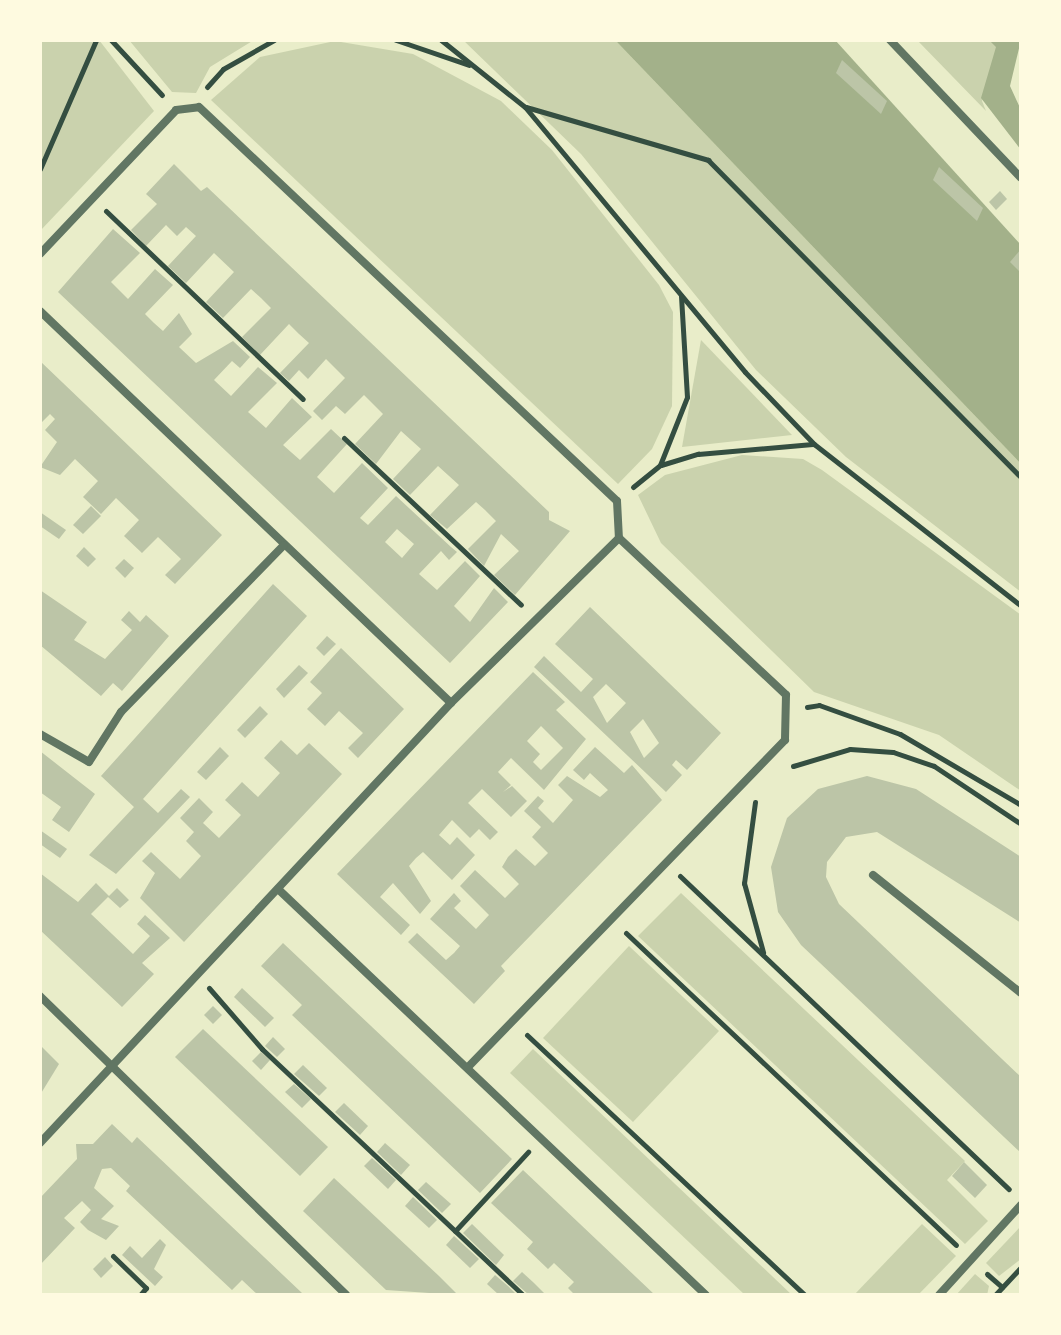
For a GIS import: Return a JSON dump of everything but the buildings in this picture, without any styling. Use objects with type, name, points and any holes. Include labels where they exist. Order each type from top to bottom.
[{"type":"street","points":[[890,40],[1021,178]]},
{"type":"street","points":[[40,254],[176,110],[199,107],[617,501],[619,538],[786,695],[789,712],[785,740],[468,1067]]},
{"type":"street","points":[[40,311],[451,703]]},
{"type":"street","points":[[40,1143],[451,703],[619,538]]},
{"type":"street","points":[[40,734],[89,762],[121,712],[284,545]]},
{"type":"street","points":[[873,875],[1021,993]]},
{"type":"street","points":[[278,889],[706,1295]]},
{"type":"street","points":[[40,996],[346,1295]]},
{"type":"street","points":[[939,1295],[1021,1203]]},
{"type":"path","points":[[40,169],[96,40]]},
{"type":"path","points":[[111,40],[176,110]]},
{"type":"path","points":[[199,107],[223,69],[274,40]]},
{"type":"path","points":[[396,40],[474,67]]},
{"type":"path","points":[[441,40],[525,107],[681,295],[814,444],[1021,606]]},
{"type":"path","points":[[525,107],[708,160],[1021,477]]},
{"type":"path","points":[[94,199],[303,399]]},
{"type":"path","points":[[660,465],[687,397],[681,295]]},
{"type":"path","points":[[344,438],[535,619]]},
{"type":"path","points":[[617,501],[660,465],[713,452],[814,444]]},
{"type":"path","points":[[789,712],[819,705],[900,734],[1021,805]]},
{"type":"path","points":[[788,768],[850,749],[893,752],[934,766],[1021,824]]},
{"type":"path","points":[[762,793],[744,883],[765,956]]},
{"type":"path","points":[[666,862],[1021,1203]]},
{"type":"path","points":[[611,919],[1002,1287]]},
{"type":"path","points":[[198,977],[262,1049],[523,1295]]},
{"type":"path","points":[[512,1021],[805,1295]]},
{"type":"path","points":[[455,1231],[540,1139]]},
{"type":"path","points":[[113,1256],[146,1288],[140,1295]]},
{"type":"path","points":[[995,1295],[1021,1267]]},
{"type":"shaded area","points":[[40,40],[99,40],[154,111],[40,231]]},
{"type":"shaded area","points":[[129,40],[254,40],[210,67],[196,93],[172,92]]},
{"type":"shaded area","points":[[463,40],[615,40],[1021,464],[1021,592],[846,457],[756,370],[581,154]]},
{"type":"shaded area","points":[[615,40],[835,40],[1021,245],[1021,464]]},
{"type":"shaded area","points":[[917,40],[996,40],[1002,46],[982,101],[986,111]]},
{"type":"shaded area","points":[[989,40],[1021,40],[1010,86],[1021,110],[1021,150],[981,98],[996,47]]},
{"type":"shaded area","points":[[335,41],[413,54],[501,101],[552,150],[659,285],[673,312],[672,406],[652,449],[618,484],[211,100],[260,57]]},
{"type":"shaded area","points":[[701,340],[792,435],[682,447]]},
{"type":"shaded area","points":[[742,455],[803,459],[1021,615],[1021,791],[939,735],[814,692],[661,543],[638,495],[665,475]]},
{"type":"shaded area","points":[[681,893],[965,1161],[947,1180],[988,1221],[965,1244],[638,936]]},
{"type":"shaded area","points":[[629,946],[719,1031],[633,1122],[543,1038]]},
{"type":"shaded area","points":[[533,1049],[792,1295],[745,1295],[510,1073]]},
{"type":"shaded area","points":[[922,1224],[956,1256],[918,1295],[854,1295]]},
{"type":"shaded area","points":[[1021,1226],[1021,1259],[999,1276],[986,1263]]},
{"type":"shaded area","points":[[975,1274],[989,1286],[987,1295],[956,1295]]}]
